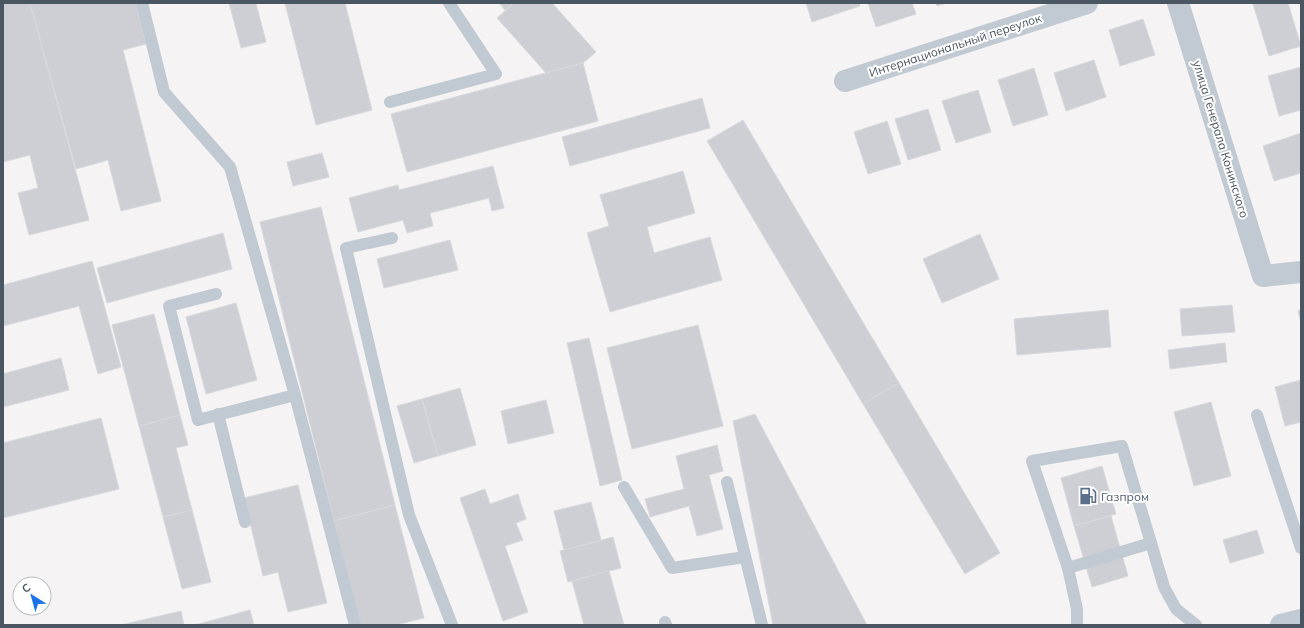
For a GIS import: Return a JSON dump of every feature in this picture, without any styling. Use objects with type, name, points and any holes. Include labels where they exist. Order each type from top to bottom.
[{"type":"main road","points":[[1281,625],[1301,620]]},
{"type":"street","name":"Интернациональный переулок","points":[[845,80],[1087,3]]},
{"type":"street","name":"улица Генерала Конинского","points":[[1178,3],[1263,276],[1301,272]]},
{"type":"lane","points":[[142,3],[164,92],[230,167],[295,395],[355,625]]},
{"type":"lane","points":[[390,102],[496,74],[449,3]]},
{"type":"lane","points":[[392,238],[346,248],[409,515],[452,625]]},
{"type":"lane","points":[[216,294],[169,306],[198,420],[295,395]]},
{"type":"lane","points":[[218,414],[245,522]]},
{"type":"lane","points":[[1257,415],[1301,548]]},
{"type":"lane","points":[[1077,625],[1077,609],[1068,568],[1032,461],[1122,446],[1164,588],[1176,610],[1196,625]]},
{"type":"lane","points":[[727,482],[762,625]]},
{"type":"lane","points":[[624,487],[672,568],[745,557]]},
{"type":"lane","points":[[1068,568],[1151,543]]},
{"type":"building","points":[[3,3],[30,3],[89,220],[29,235],[18,193],[38,188],[30,155],[3,162]]},
{"type":"building","points":[[30,3],[136,3],[146,44],[123,50],[161,201],[121,211],[108,160],[76,169]]},
{"type":"building","points":[[229,3],[256,3],[266,42],[241,48]]},
{"type":"building","points":[[285,3],[345,3],[372,110],[316,125]]},
{"type":"building","points":[[499,3],[514,3],[505,10]]},
{"type":"building","points":[[514,3],[552,3],[596,52],[583,63],[546,73],[497,18]]},
{"type":"building","points":[[806,3],[859,3],[860,6],[812,22]]},
{"type":"building","points":[[868,3],[912,3],[916,14],[876,27]]},
{"type":"building","points":[[936,3],[947,3],[937,6]]},
{"type":"building","points":[[1288,3],[1301,46],[1269,56],[1253,4]]},
{"type":"building","points":[[1143,19],[1155,55],[1120,66],[1109,30]]},
{"type":"building","points":[[1094,60],[1106,97],[1066,111],[1054,73]]},
{"type":"building","points":[[583,63],[598,121],[407,172],[391,114]]},
{"type":"building","points":[[1301,67],[1301,110],[1279,116],[1268,76]]},
{"type":"building","points":[[1034,68],[1048,115],[1013,126],[998,80]]},
{"type":"building","points":[[978,90],[991,132],[956,143],[942,101]]},
{"type":"building","points":[[702,98],[710,128],[570,166],[562,137]]},
{"type":"building","points":[[928,109],[941,150],[908,160],[895,119]]},
{"type":"building","points":[[743,120],[899,383],[863,404],[707,141]]},
{"type":"building","points":[[887,121],[901,164],[868,174],[854,132]]},
{"type":"building","points":[[1301,133],[1301,173],[1274,181],[1263,146]]},
{"type":"building","points":[[322,153],[329,177],[293,186],[287,162]]},
{"type":"building","points":[[493,166],[504,208],[492,211],[489,198],[430,213],[433,226],[407,233],[403,220],[358,232],[349,198],[398,185],[399,190]]},
{"type":"building","points":[[683,171],[695,213],[647,227],[654,253],[710,237],[722,280],[610,312],[587,233],[609,226],[600,195]]},
{"type":"building","points":[[321,207],[395,505],[334,521],[260,222]]},
{"type":"building","points":[[223,233],[232,269],[107,303],[97,268]]},
{"type":"building","points":[[980,234],[999,279],[942,303],[923,259]]},
{"type":"building","points":[[450,240],[458,270],[384,288],[377,259]]},
{"type":"building","points":[[92,261],[121,367],[98,374],[79,306],[3,326],[3,285]]},
{"type":"building","points":[[236,303],[257,380],[206,394],[186,317]]},
{"type":"building","points":[[1232,305],[1235,332],[1182,336],[1180,309]]},
{"type":"building","points":[[1108,310],[1111,347],[1017,355],[1014,319]]},
{"type":"building","points":[[1301,310],[1301,323],[1298,311]]},
{"type":"building","points":[[154,314],[180,415],[139,426],[112,325]]},
{"type":"building","points":[[698,325],[723,426],[632,449],[607,348]]},
{"type":"building","points":[[589,338],[622,480],[600,486],[567,343]]},
{"type":"building","points":[[1225,343],[1227,362],[1170,369],[1168,350]]},
{"type":"building","points":[[61,358],[69,390],[3,407],[3,374]]},
{"type":"building","points":[[1301,380],[1301,422],[1285,426],[1275,387]]},
{"type":"building","points":[[899,383],[1000,553],[965,574],[863,404]]},
{"type":"building","points":[[460,388],[476,445],[438,456],[422,399]]},
{"type":"building","points":[[422,399],[438,456],[414,463],[397,406]]},
{"type":"building","points":[[546,400],[554,433],[508,444],[501,411]]},
{"type":"building","points":[[1211,402],[1231,476],[1194,486],[1174,412]]},
{"type":"building","points":[[755,414],[867,625],[773,625],[733,421]]},
{"type":"building","points":[[180,415],[188,445],[176,448],[192,510],[163,517],[139,426]]},
{"type":"building","points":[[101,418],[119,489],[3,518],[3,443]]},
{"type":"building","points":[[717,445],[723,471],[709,475],[723,529],[697,536],[689,506],[650,517],[645,499],[684,489],[676,456]]},
{"type":"building","name":"Газпром","points":[[1102,466],[1116,514],[1074,526],[1061,478]]},
{"type":"building","points":[[298,485],[327,603],[288,612],[278,572],[263,576],[244,498]]},
{"type":"building","points":[[485,489],[490,504],[518,494],[526,519],[516,523],[523,540],[505,546],[528,612],[503,621],[460,498]]},
{"type":"building","points":[[591,502],[601,540],[564,550],[554,511]]},
{"type":"building","points":[[395,505],[424,618],[396,625],[360,625],[334,521]]},
{"type":"building","points":[[192,510],[211,582],[182,589],[163,517]]},
{"type":"building","points":[[1111,516],[1128,576],[1092,587],[1074,526]]},
{"type":"building","points":[[1257,530],[1264,553],[1230,563],[1223,540]]},
{"type":"building","points":[[613,537],[621,568],[568,582],[560,551]]},
{"type":"building","points":[[609,571],[624,625],[584,625],[572,581]]},
{"type":"building","points":[[250,610],[254,625],[195,625]]},
{"type":"building","points":[[181,611],[184,625],[121,625]]},
{"type":"place","name":"Газпром","points":[[1088,496]]}]
